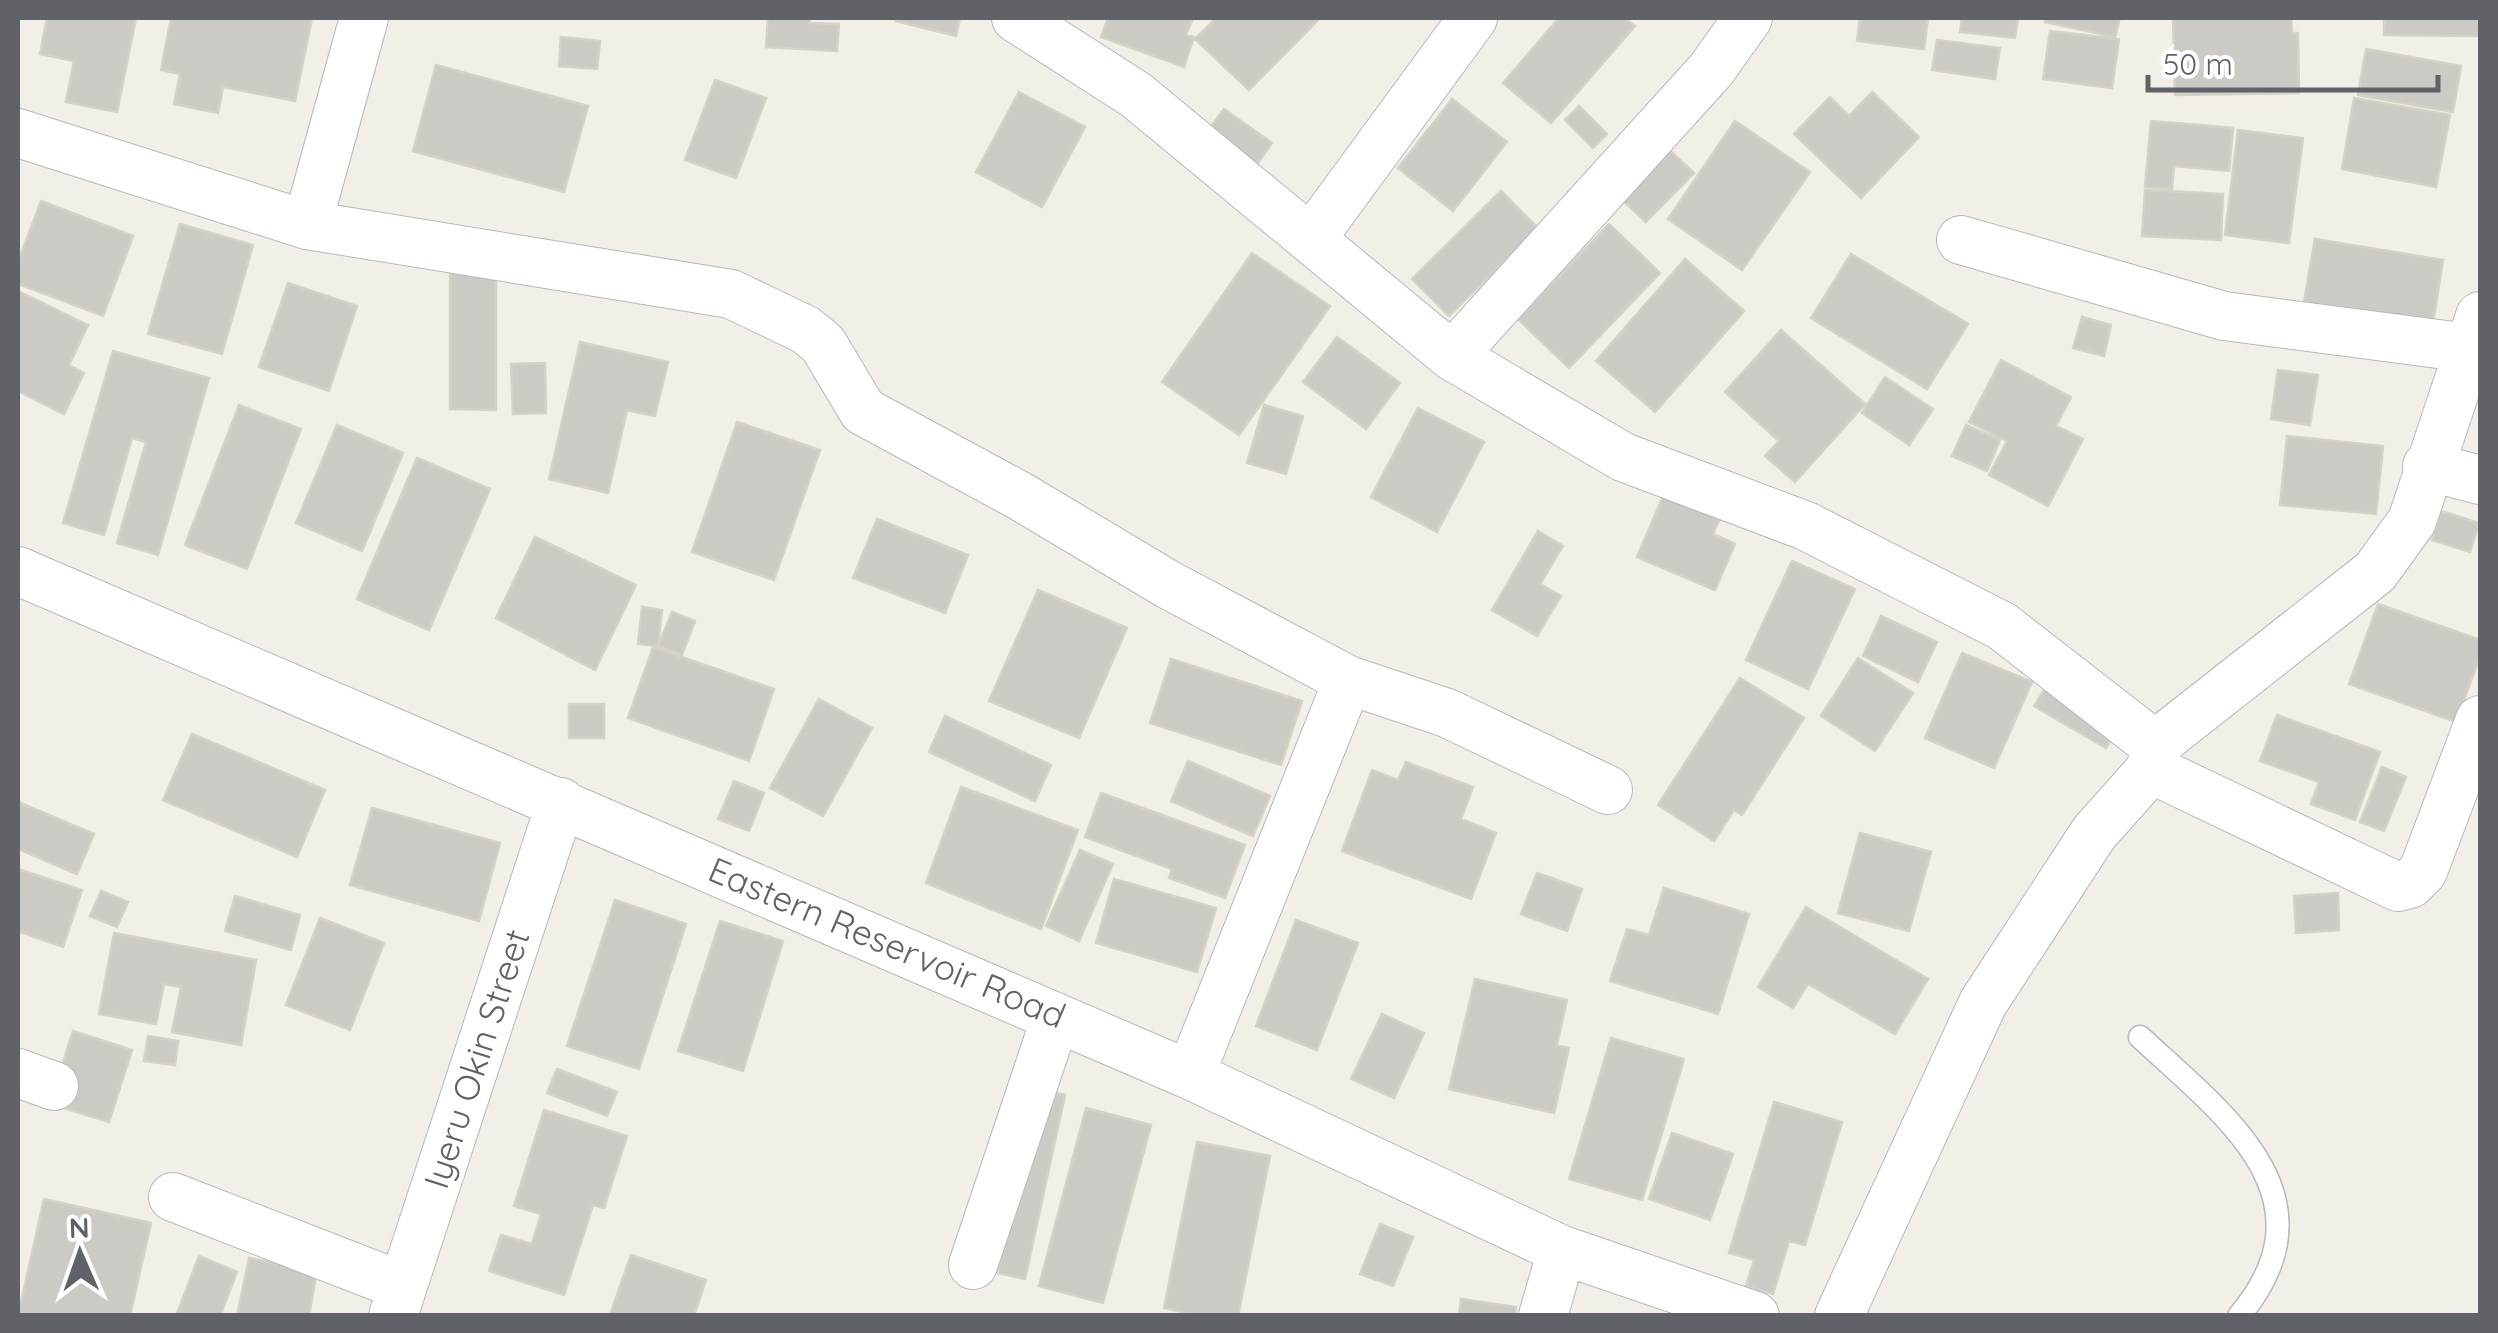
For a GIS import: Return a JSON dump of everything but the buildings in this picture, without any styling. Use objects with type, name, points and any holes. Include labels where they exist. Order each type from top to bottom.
[{"type":"street","points":[[307,225],[364,18]]},
{"type":"street","points":[[1016,18],[1136,95],[1452,356],[1623,457],[1806,526],[2002,626],[2153,757],[2398,888],[2410,884],[2423,871],[2480,720]]},
{"type":"street","points":[[1311,239],[1472,18]]},
{"type":"street","points":[[1452,356],[1711,70],[1748,18]]},
{"type":"street","points":[[18,133],[307,225],[731,294],[806,330],[823,344],[863,411],[1020,496],[1169,585],[1348,680],[1447,714],[1608,790]]},
{"type":"street","points":[[1839,1316],[1983,1003],[2094,834],[2153,757],[2375,572],[2412,520],[2475,332],[2224,316],[1962,240]]},
{"type":"street","points":[[2427,466],[2480,480]]},
{"type":"street","name":"Eastern Reservoir Road","points":[[18,571],[1190,1075],[1562,1250],[1755,1316]]},
{"type":"street","points":[[1190,1075],[1348,680]]},
{"type":"street","name":"Iyeru Okin Street","points":[[398,1301],[561,802]]},
{"type":"street","points":[[974,1264],[1056,1017]]},
{"type":"street","points":[[173,1197],[398,1301]]},
{"type":"street","points":[[1543,1316],[1562,1250]]},
{"type":"lane","points":[[2140,1036],[2245,1134],[2272,1188],[2277,1245],[2258,1292],[2238,1316]]}]
